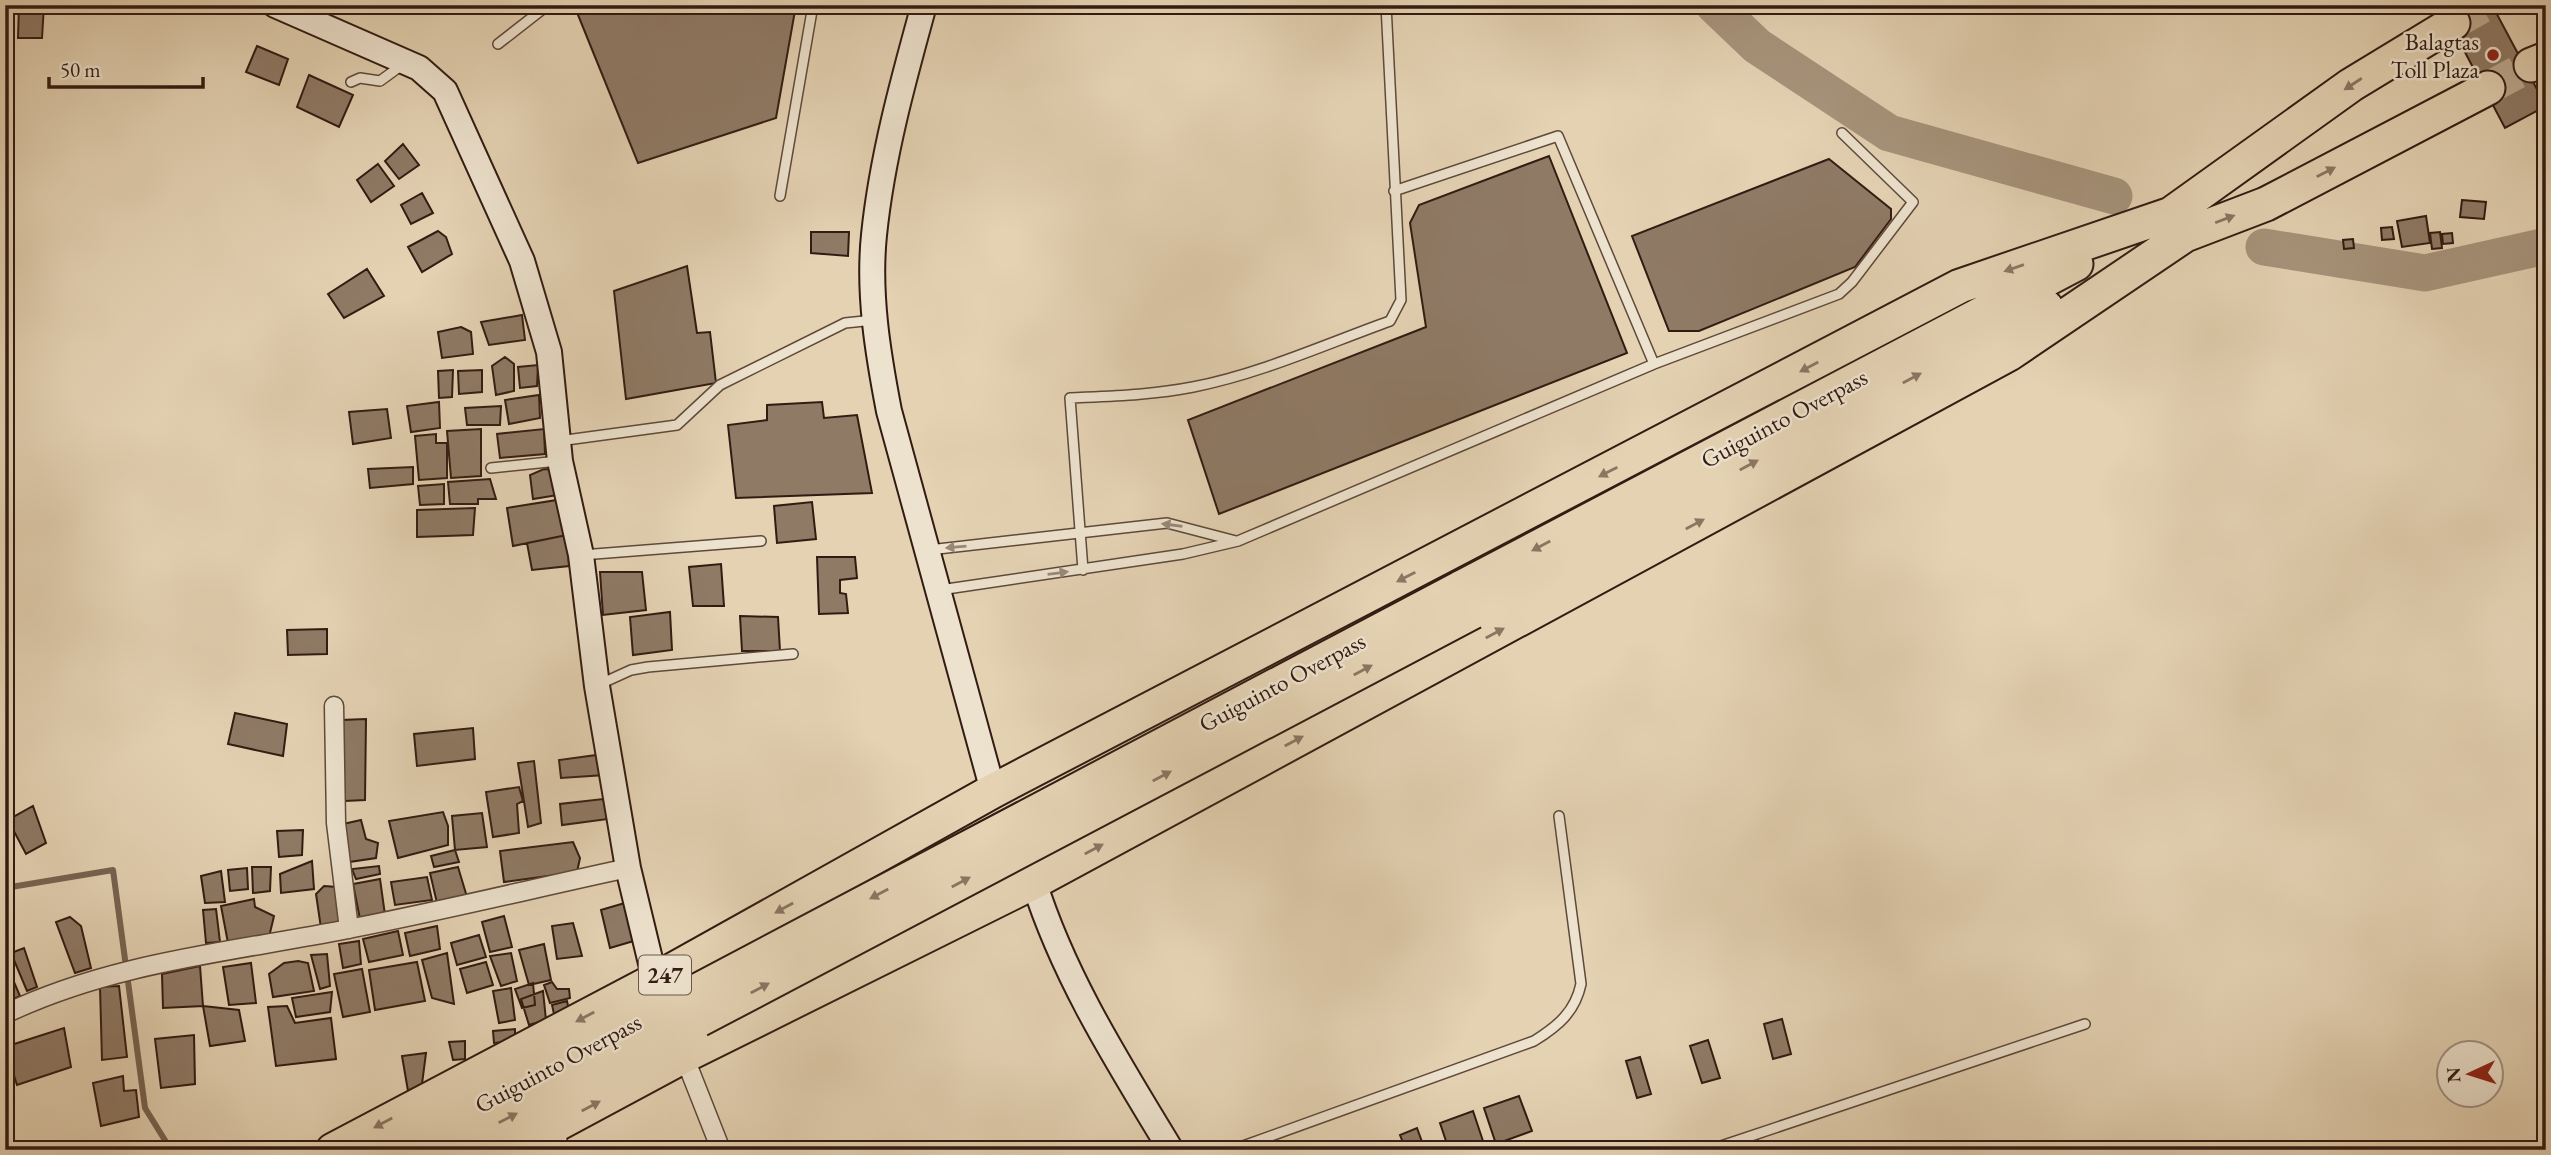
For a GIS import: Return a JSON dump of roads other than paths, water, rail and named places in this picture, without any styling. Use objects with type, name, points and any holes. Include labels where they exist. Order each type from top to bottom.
[{"type":"highway","points":[[509,1150],[557,1138],[684,1056],[1034,882],[2009,354],[2178,225],[2351,85],[2453,23]]},
{"type":"highway","points":[[993,791],[1960,286],[2178,225],[2266,204],[2488,88]]},
{"type":"highway","name":"Guiguinto Overpass","points":[[447,1150],[693,1008],[2178,225]]},
{"type":"highway","name":"247","points":[[333,1150],[655,981],[993,791]]},
{"type":"highway","name":"Guiguinto Overpass","points":[[394,1150],[693,1008]]},
{"type":"main road","points":[[275,5],[419,68],[445,91],[522,261],[549,352],[559,451],[581,555],[597,686],[628,868],[655,981]]},
{"type":"main road","points":[[924,5],[897,106],[883,172],[874,238],[878,355],[889,411],[993,791]]},
{"type":"main road","points":[[1034,882],[1046,919],[1094,1022],[1171,1150]]},
{"type":"street","points":[[334,706],[336,823],[349,929]]},
{"type":"street","points":[[5,1014],[42,996],[120,971],[349,929],[628,868]]},
{"type":"street","points":[[684,1056],[721,1150]]},
{"type":"lane","points":[[498,44],[548,5]]},
{"type":"lane","points":[[780,196],[813,5]]},
{"type":"lane","points":[[1083,570],[1070,398],[1138,395],[1194,387],[1279,361],[1390,321],[1401,300],[1386,5]]},
{"type":"lane","points":[[351,82],[360,78],[380,81],[406,62]]},
{"type":"lane","points":[[940,590],[1183,554],[1238,541],[1654,364],[1839,294],[1852,282],[1913,202],[1842,133]]},
{"type":"lane","points":[[1394,191],[1558,136],[1654,364]]},
{"type":"lane","points":[[491,468],[677,425],[720,384],[845,323],[876,320]]},
{"type":"lane","points":[[928,550],[1167,523],[1238,541]]},
{"type":"lane","points":[[581,555],[761,541]]},
{"type":"lane","points":[[597,686],[639,668],[793,654]]},
{"type":"lane","points":[[1232,1150],[1534,1041],[1559,1025],[1577,1001],[1581,984],[1559,816]]},
{"type":"lane","points":[[1709,1150],[2085,1024]]},
{"type":"waterway","points":[[1714,5],[1757,46],[1889,133],[2114,196]]},
{"type":"waterway","points":[[2264,247],[2425,273],[2546,246]]},
{"type":"waterway","points":[[5,888],[113,870],[145,1108],[171,1150]]},
{"type":"tunnel","points":[[2453,23],[2485,5]]},
{"type":"tunnel","points":[[2488,88],[2531,65]]},
{"type":"place","name":"Balagtas Toll Plaza","points":[[2493,55]]}]
